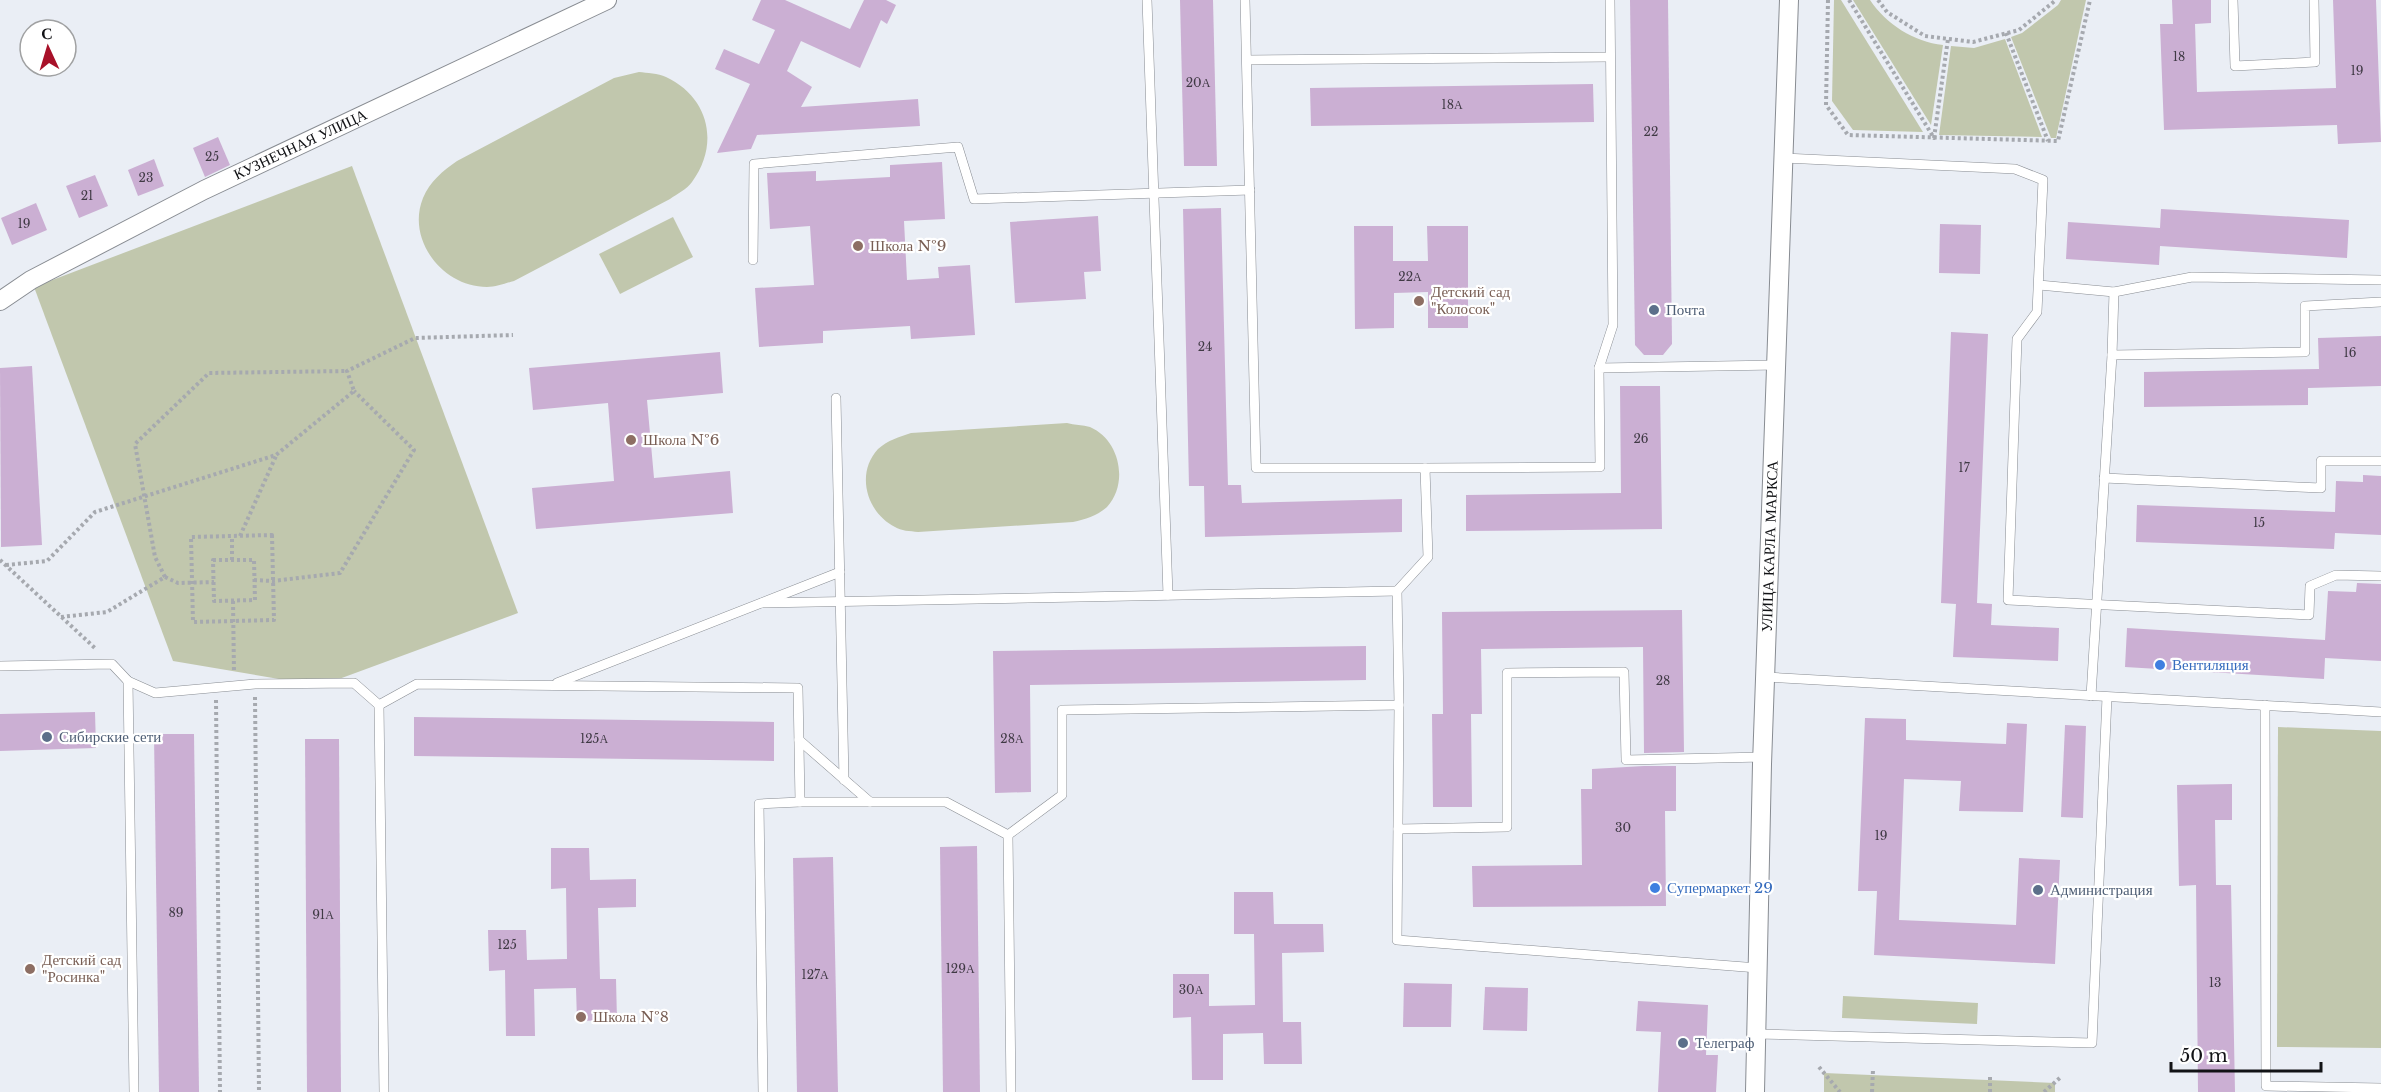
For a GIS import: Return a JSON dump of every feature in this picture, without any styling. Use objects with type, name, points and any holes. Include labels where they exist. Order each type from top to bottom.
[{"type":"street","name":"КУЗНЕЧНАЯ УЛИЦА","points":[[0,302],[31,280],[204,190],[607,0]]},
{"type":"street","name":"УЛИЦА КАРЛА МАРКСА","points":[[1755,1092],[1766,677],[1789,0]]},
{"type":"lane","points":[[1147,0],[1168,595]]},
{"type":"lane","points":[[1245,0],[1256,468],[1600,467],[1599,368],[1613,325],[1610,0]]},
{"type":"lane","points":[[2233,0],[2235,66],[2315,62],[2314,0]]},
{"type":"lane","points":[[1247,60],[1610,57]]},
{"type":"lane","points":[[753,260],[754,164],[958,147],[974,199],[1250,190]]},
{"type":"lane","points":[[1784,158],[2015,169],[2043,180],[2037,312],[2017,339],[2007,600],[2309,615],[2310,586],[2336,575],[2381,576]]},
{"type":"lane","points":[[2038,285],[2114,292],[2192,277],[2381,280]]},
{"type":"lane","points":[[2091,696],[2114,292]]},
{"type":"lane","points":[[2112,355],[2305,352],[2305,306],[2381,302]]},
{"type":"lane","points":[[1599,368],[1777,365]]},
{"type":"lane","points":[[836,398],[844,780]]},
{"type":"lane","points":[[2104,478],[2321,488],[2321,461],[2381,461]]},
{"type":"lane","points":[[1425,468],[1428,557],[1397,591],[1399,705],[1397,940],[1758,968]]},
{"type":"lane","points":[[552,686],[840,572]]},
{"type":"lane","points":[[762,603],[1397,591]]},
{"type":"lane","points":[[0,666],[112,664],[128,681],[155,693],[234,685],[354,683],[379,705],[384,1092]]},
{"type":"lane","points":[[1398,829],[1507,827],[1507,673],[1624,672],[1626,760],[1764,758]]},
{"type":"lane","points":[[1766,677],[2381,712]]},
{"type":"lane","points":[[128,681],[134,1092]]},
{"type":"lane","points":[[379,705],[417,684],[798,688],[800,802]]},
{"type":"lane","points":[[1757,1034],[2092,1043],[2107,697]]},
{"type":"lane","points":[[1008,836],[1062,795],[1062,710],[1399,705]]},
{"type":"lane","points":[[2265,705],[2266,1086],[2381,1088]]},
{"type":"lane","points":[[799,740],[870,802]]},
{"type":"lane","points":[[763,1092],[759,804],[946,802],[1008,836]]},
{"type":"lane","points":[[1008,836],[1011,1092]]},
{"type":"path","points":[[1828,0],[1826,105],[1848,135],[2048,141],[2058,141],[2090,0]]},
{"type":"path","points":[[1849,0],[1934,138]]},
{"type":"path","points":[[1878,0],[1887,12],[1925,36],[1973,42],[2019,30],[2056,0]]},
{"type":"path","points":[[2006,33],[2048,141]]},
{"type":"path","points":[[1934,138],[1948,39]]},
{"type":"path","points":[[214,582],[178,583],[165,577],[155,557],[135,444],[209,373],[347,371],[415,338],[513,335]]},
{"type":"path","points":[[254,580],[273,581],[340,573],[414,450],[354,391],[347,371]]},
{"type":"path","points":[[6,565],[47,561],[96,512],[276,455],[354,391]]},
{"type":"path","points":[[240,536],[276,455]]},
{"type":"path","points":[[272,535],[274,620],[193,622],[191,537],[240,536],[272,535]]},
{"type":"path","points":[[232,536],[232,560]]},
{"type":"path","points":[[0,560],[112,664]]},
{"type":"path","points":[[213,560],[232,560],[254,560],[255,600],[214,601],[213,560]]},
{"type":"path","points":[[61,617],[107,612],[165,577]]},
{"type":"path","points":[[233,601],[234,685]]},
{"type":"path","points":[[255,684],[260,1092]]},
{"type":"path","points":[[216,687],[220,1092]]},
{"type":"path","points":[[1819,1067],[1840,1092]]},
{"type":"path","points":[[1872,1092],[1873,1070]]},
{"type":"path","points":[[1989,1092],[1990,1075]]},
{"type":"path","points":[[2044,1092],[2061,1077]]},
{"type":"green space","points":[[1834,0],[1841,0],[1923,132],[1853,130],[1832,101]]},
{"type":"green space","points":[[1853,0],[1870,0],[1884,17],[1911,36],[1943,45],[1931,125]]},
{"type":"green space","points":[[2061,0],[2086,0],[2056,138],[2051,138],[2011,37],[2022,33],[2058,5]]},
{"type":"green space","points":[[2005,39],[2042,137],[1939,135],[1951,46],[1974,48]]},
{"type":"green space","points":[[639,72],[663,76],[681,86],[701,109],[706,123],[706,152],[701,167],[690,185],[670,199],[514,281],[490,287],[471,285],[443,270],[424,245],[420,230],[419,214],[423,198],[437,177],[457,161],[614,78]]},
{"type":"green space","points":[[352,166],[518,613],[320,686],[173,661],[34,287]]},
{"type":"green space","points":[[673,217],[693,257],[620,294],[599,254]]},
{"type":"green space","points":[[1067,423],[1090,427],[1100,433],[1114,452],[1118,463],[1118,486],[1114,497],[1107,507],[1091,517],[1073,522],[918,532],[903,530],[885,521],[871,503],[867,492],[867,470],[878,449],[894,439],[911,433]]},
{"type":"green space","points":[[2278,727],[2381,731],[2381,1048],[2277,1047]]},
{"type":"green space","points":[[1843,996],[1978,1003],[1977,1024],[1842,1018]]},
{"type":"green space","points":[[1824,1073],[2055,1083],[2055,1092],[1824,1092]]},
{"type":"building","points":[[761,0],[785,0],[850,29],[864,0],[886,0],[896,5],[887,24],[881,20],[860,68],[801,41],[787,71],[812,87],[801,107],[918,99],[920,126],[757,135],[751,149],[717,153],[750,84],[715,69],[724,49],[759,64],[775,30],[752,20]]},
{"type":"building","points":[[1180,0],[1213,0],[1217,166],[1184,166]]},
{"type":"building","points":[[1630,0],[1668,0],[1672,344],[1663,355],[1644,355],[1635,345]]},
{"type":"building","points":[[2172,0],[2211,0],[2211,23],[2195,24],[2197,92],[2336,88],[2333,0],[2376,0],[2381,142],[2338,144],[2337,125],[2164,130],[2160,24],[2173,24]]},
{"type":"building","points":[[1593,84],[1594,122],[1311,126],[1310,88]]},
{"type":"building","points":[[218,137],[230,165],[205,177],[193,148]]},
{"type":"building","points":[[154,159],[164,186],[138,196],[128,170]]},
{"type":"building","name":"Школа №9","points":[[942,162],[945,219],[904,221],[907,280],[939,278],[938,267],[970,265],[975,335],[911,339],[910,326],[823,331],[823,343],[759,347],[755,288],[814,285],[810,226],[770,229],[767,173],[816,171],[816,181],[890,177],[890,165]]},
{"type":"building","points":[[95,175],[108,206],[79,218],[66,186]]},
{"type":"building","points":[[36,203],[47,230],[12,245],[1,218]]},
{"type":"building","points":[[1221,208],[1228,485],[1241,485],[1242,503],[1402,499],[1402,532],[1205,537],[1204,486],[1189,486],[1183,209]]},
{"type":"building","points":[[2161,209],[2349,220],[2347,258],[2160,246],[2159,265],[2066,259],[2068,222],[2160,228]]},
{"type":"building","points":[[1098,216],[1101,271],[1084,272],[1086,299],[1015,303],[1010,222]]},
{"type":"building","points":[[1940,224],[1981,225],[1980,274],[1939,273]]},
{"type":"building","points":[[1354,226],[1393,226],[1393,261],[1428,261],[1427,226],[1468,226],[1468,328],[1428,328],[1428,292],[1394,293],[1394,328],[1355,329]]},
{"type":"building","points":[[1951,332],[1988,334],[1977,603],[1992,604],[1991,625],[2059,628],[2058,661],[1953,657],[1956,604],[1941,603]]},
{"type":"building","points":[[2381,336],[2381,386],[2308,388],[2308,405],[2144,407],[2144,372],[2319,369],[2318,338]]},
{"type":"building","name":"Школа №6","points":[[720,352],[723,393],[647,400],[654,478],[730,471],[733,513],[536,529],[532,488],[614,481],[608,403],[533,410],[529,368]]},
{"type":"building","points":[[32,366],[42,545],[1,547],[0,368]]},
{"type":"building","points":[[1620,386],[1660,386],[1662,529],[1466,531],[1466,495],[1621,493]]},
{"type":"building","points":[[2363,475],[2381,476],[2381,535],[2335,533],[2334,549],[2136,542],[2137,505],[2335,512],[2336,481],[2363,482]]},
{"type":"building","points":[[2357,583],[2381,584],[2381,661],[2325,658],[2324,679],[2125,667],[2127,628],[2325,640],[2328,591],[2356,592]]},
{"type":"building","points":[[1682,610],[1684,752],[1644,753],[1643,647],[1481,649],[1482,714],[1471,714],[1472,807],[1433,807],[1432,714],[1443,714],[1442,612]]},
{"type":"building","points":[[1366,646],[1366,680],[1030,685],[1031,792],[995,793],[993,651]]},
{"type":"building","points":[[95,712],[96,748],[0,751],[0,714]]},
{"type":"building","points":[[414,717],[774,722],[774,761],[414,756]]},
{"type":"building","points":[[1865,718],[1906,719],[1906,740],[2006,744],[2007,723],[2027,724],[2023,812],[1959,811],[1961,781],[1904,779],[1899,920],[2016,925],[2019,858],[2060,860],[2055,964],[1874,955],[1877,891],[1858,891]]},
{"type":"building","points":[[2065,725],[2086,726],[2083,818],[2061,817]]},
{"type":"building","points":[[154,734],[194,734],[199,1092],[159,1092]]},
{"type":"building","points":[[305,739],[339,739],[341,1092],[307,1092]]},
{"type":"building","points":[[1676,766],[1676,811],[1665,811],[1666,906],[1473,907],[1472,866],[1582,865],[1581,789],[1592,789],[1592,769]]},
{"type":"building","points":[[2232,784],[2232,820],[2215,820],[2216,885],[2231,885],[2235,1092],[2198,1092],[2196,885],[2179,886],[2177,785]]},
{"type":"building","points":[[977,846],[980,1092],[943,1092],[940,847]]},
{"type":"building","points":[[551,848],[589,848],[590,880],[636,879],[636,907],[598,908],[600,979],[616,979],[617,1020],[577,1021],[576,988],[534,989],[535,1036],[506,1036],[505,970],[489,971],[488,930],[526,930],[527,960],[567,959],[566,888],[551,889]]},
{"type":"building","points":[[833,857],[838,1092],[797,1092],[793,858]]},
{"type":"building","points":[[1234,892],[1273,892],[1274,924],[1323,924],[1324,952],[1282,953],[1283,1022],[1301,1022],[1302,1064],[1264,1064],[1263,1033],[1223,1034],[1223,1080],[1192,1080],[1191,1017],[1173,1018],[1173,974],[1209,974],[1209,1006],[1255,1005],[1254,934],[1234,934]]},
{"type":"building","points":[[1404,983],[1452,984],[1451,1027],[1403,1027]]},
{"type":"building","points":[[1485,987],[1528,988],[1527,1031],[1483,1030]]},
{"type":"building","name":"Телеграф","points":[[1638,1001],[1708,1005],[1706,1055],[1718,1055],[1716,1092],[1658,1092],[1661,1032],[1636,1031]]},
{"type":"place","name":"Школа №9","points":[[858,246]]},
{"type":"place","name":"Детский сад \"Колосок\"","points":[[1419,301]]},
{"type":"place","name":"Почта","points":[[1654,310]]},
{"type":"place","name":"Школа №6","points":[[631,440]]},
{"type":"place","name":"Вентиляция","points":[[2160,665]]},
{"type":"place","name":"Сибирские сети","points":[[47,737]]},
{"type":"place","name":"Супермаркет 29","points":[[1655,888]]},
{"type":"place","name":"Администрация","points":[[2038,890]]},
{"type":"place","name":"Детский сад \"Росинка\"","points":[[30,969]]},
{"type":"place","name":"Школа №8","points":[[581,1017]]},
{"type":"place","name":"Телеграф","points":[[1683,1043]]}]
